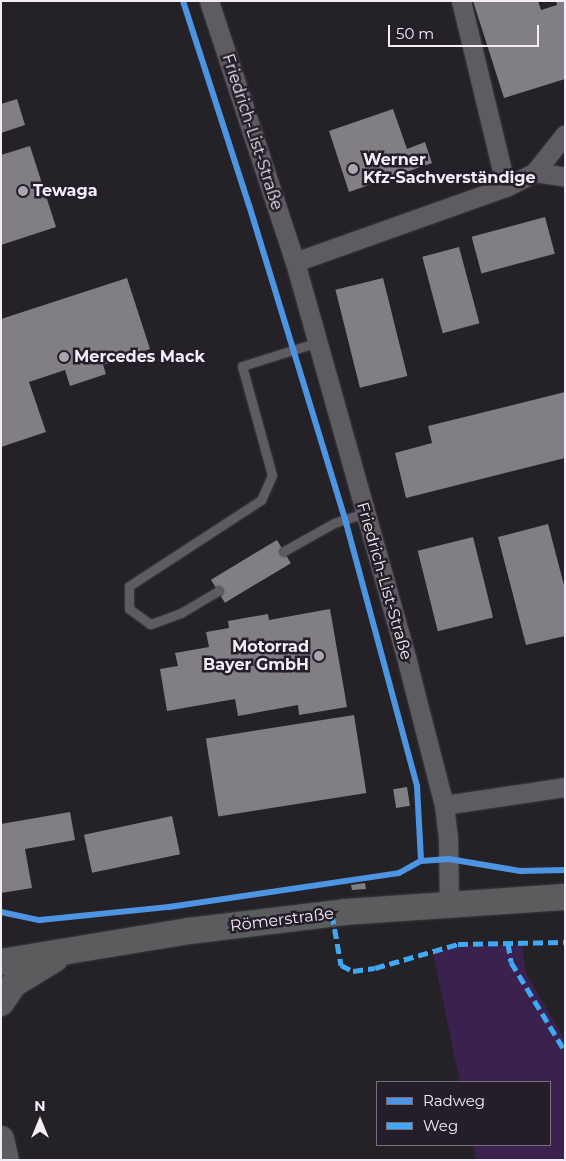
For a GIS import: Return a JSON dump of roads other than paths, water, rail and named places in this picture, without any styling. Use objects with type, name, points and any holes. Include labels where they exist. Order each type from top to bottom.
[{"type":"main road","name":"Römerstraße","points":[[1,962],[189,931],[345,912],[565,897]]},
{"type":"main road","points":[[1,1003],[14,984],[68,950]]},
{"type":"main road","points":[[1,1139],[6,1160]]},
{"type":"street","name":"Friedrich-List-Straße","points":[[209,1],[295,262],[319,342],[444,805],[448,837],[449,905]]},
{"type":"street","points":[[461,1],[506,187]]},
{"type":"street","points":[[295,262],[506,187],[535,172],[565,134]]},
{"type":"street","points":[[535,172],[565,176]]},
{"type":"street","points":[[444,805],[565,787]]},
{"type":"lane","points":[[218,591],[181,614],[150,624],[129,609],[129,586],[261,500],[272,475],[242,366],[319,342]]},
{"type":"lane","points":[[284,551],[334,523],[364,513]]},
{"type":"place","name":"Werner Kfz-Sachverständige","points":[[353,169]]},
{"type":"place","name":"Tewaga","points":[[23,191]]},
{"type":"place","name":"Mercedes Mack","points":[[64,357]]},
{"type":"place","name":"Motorrad Bayer GmbH","points":[[319,656]]}]
